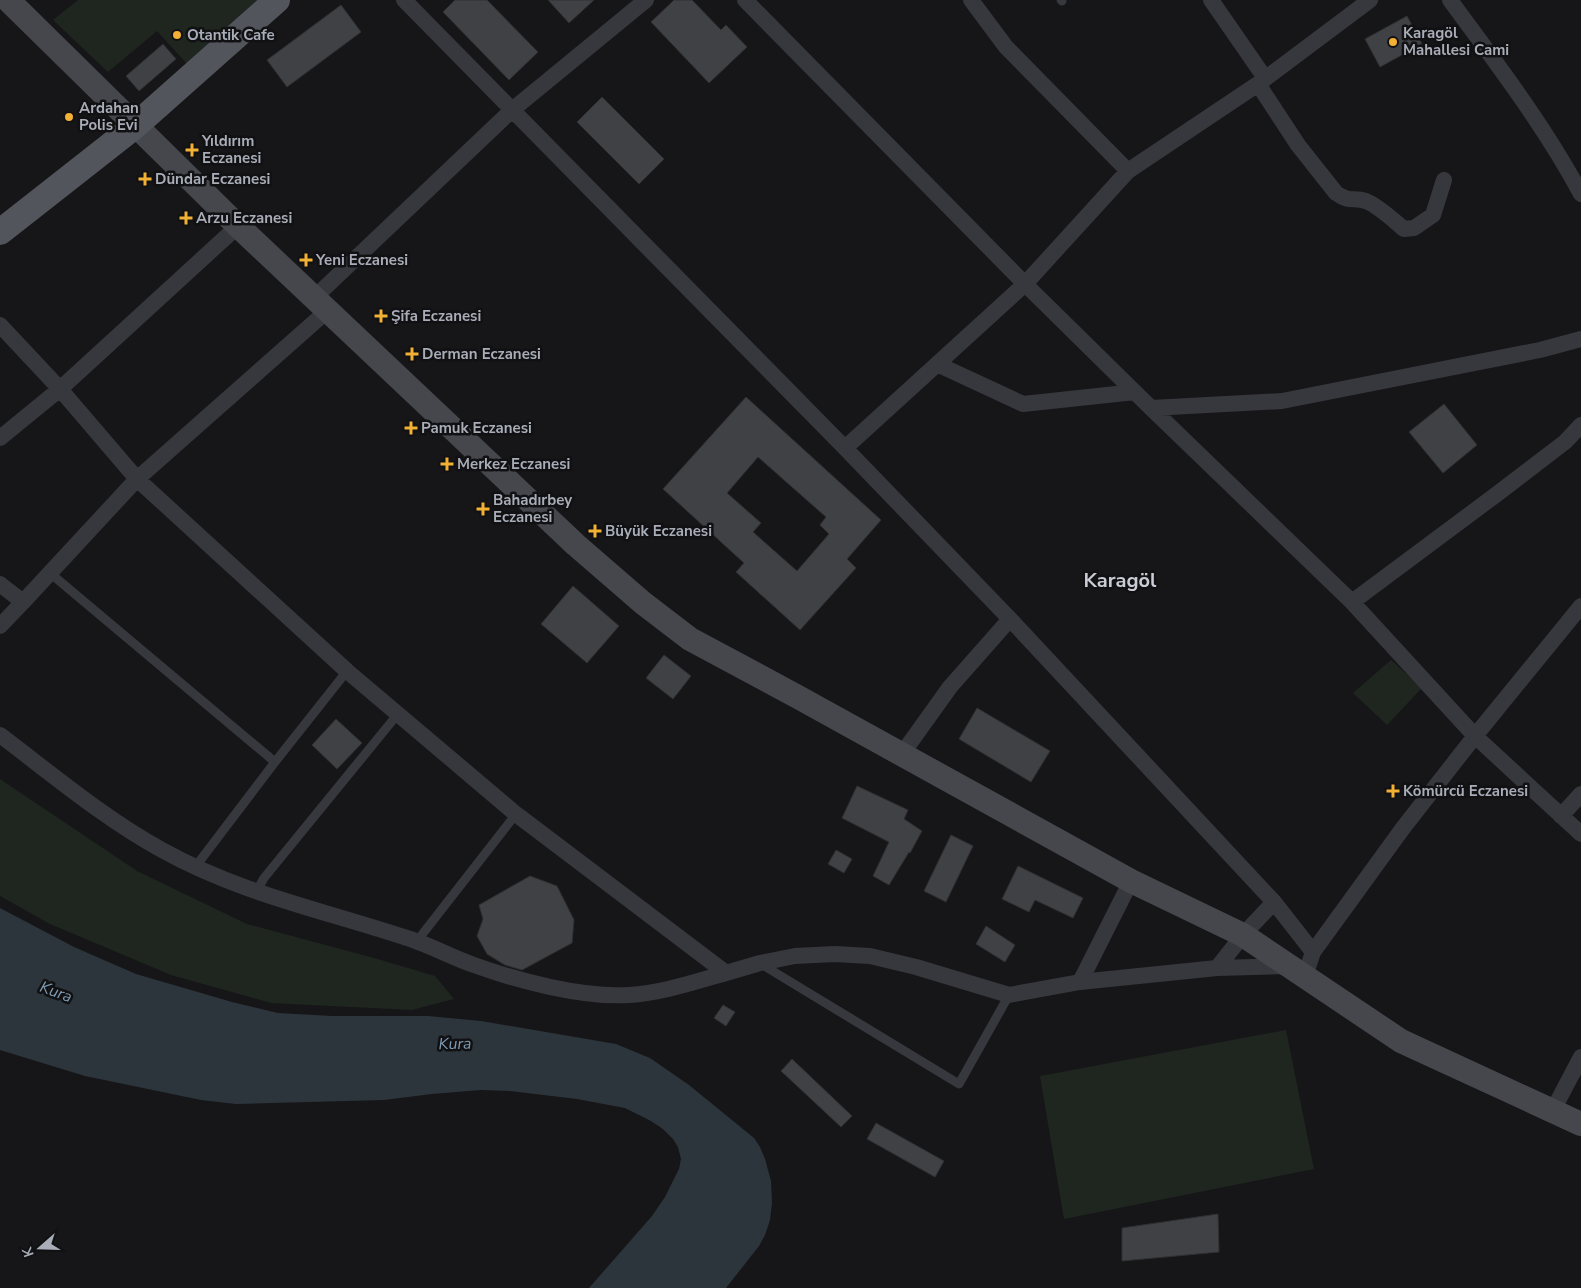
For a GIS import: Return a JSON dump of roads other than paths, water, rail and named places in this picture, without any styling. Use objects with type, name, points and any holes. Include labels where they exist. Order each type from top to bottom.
[{"type":"main road","points":[[8,0],[238,226],[576,545],[643,603],[690,639],[1130,881],[1243,935],[1401,1041],[1581,1124]]},
{"type":"main road","points":[[0,232],[135,126],[277,0]]},
{"type":"street","points":[[404,0],[845,448],[1010,619],[1274,902],[1313,952]]},
{"type":"street","points":[[0,626],[137,480],[321,305],[512,110],[646,0]]},
{"type":"street","points":[[745,0],[1024,284],[1352,602],[1475,736],[1581,834]]},
{"type":"street","points":[[970,0],[1006,47],[1128,171]]},
{"type":"street","points":[[1211,0],[1262,81],[1298,145],[1336,193],[1344,198],[1366,201],[1374,205],[1404,229],[1410,229],[1430,218],[1436,212],[1444,180]]},
{"type":"street","points":[[845,448],[1024,284],[1128,171],[1262,81],[1370,0]]},
{"type":"street","points":[[1450,0],[1510,82],[1566,167],[1581,194]]},
{"type":"street","points":[[0,438],[60,389],[238,226]]},
{"type":"street","points":[[0,325],[60,389],[137,480],[347,671],[516,814],[726,973]]},
{"type":"street","points":[[1151,408],[1282,400],[1540,350],[1581,339]]},
{"type":"street","points":[[937,364],[1023,404],[1134,392]]},
{"type":"street","points":[[1352,602],[1497,494],[1564,442],[1581,425]]},
{"type":"street","points":[[0,584],[23,602]]},
{"type":"street","points":[[0,735],[118,823],[163,850],[196,866],[256,892],[417,941],[472,965],[516,979],[594,994],[629,995],[661,991],[760,963],[803,956],[835,954],[870,956],[916,967],[1009,994],[1080,982],[1217,968],[1297,971],[1313,952],[1403,828],[1581,606]]},
{"type":"street","points":[[902,754],[950,687],[1010,619]]},
{"type":"street","points":[[1561,816],[1581,794]]},
{"type":"street","points":[[1080,982],[1130,881]]},
{"type":"street","points":[[1217,968],[1243,935],[1274,902]]},
{"type":"street","points":[[1552,1112],[1581,1057]]},
{"type":"lane","points":[[50,573],[275,762]]},
{"type":"lane","points":[[196,866],[347,671]]},
{"type":"lane","points":[[256,892],[264,878],[397,715]]},
{"type":"lane","points":[[417,941],[516,814]]},
{"type":"lane","points":[[760,963],[959,1084],[1009,994]]},
{"type":"water","name":"Kura","points":[[0,908],[74,947],[136,974],[232,1002],[278,1013],[332,1016],[428,1016],[481,1021],[616,1044],[650,1058],[689,1085],[754,1138],[760,1147],[771,1181],[772,1203],[770,1220],[765,1235],[759,1246],[726,1288],[589,1288],[652,1216],[665,1197],[679,1169],[681,1159],[678,1147],[663,1129],[625,1108],[577,1099],[510,1091],[481,1090],[384,1100],[236,1104],[201,1100],[85,1076],[0,1050]]},
{"type":"place","name":"Otantik Cafe","points":[[177,35]]},
{"type":"place","name":"Karagöl Mahallesi Cami","points":[[1393,42]]},
{"type":"place","name":"Ardahan Polis Evi","points":[[69,117]]},
{"type":"place","name":"Yıldırım Eczanesi","points":[[192,150]]},
{"type":"place","name":"Dündar Eczanesi","points":[[145,179]]},
{"type":"place","name":"Arzu Eczanesi","points":[[186,218]]},
{"type":"place","name":"Yeni Eczanesi","points":[[306,260]]},
{"type":"place","name":"Şifa Eczanesi","points":[[381,316]]},
{"type":"place","name":"Derman Eczanesi","points":[[412,354]]},
{"type":"place","name":"Pamuk Eczanesi","points":[[411,428]]},
{"type":"place","name":"Merkez Eczanesi","points":[[447,464]]},
{"type":"place","name":"Bahadırbey Eczanesi","points":[[483,509]]},
{"type":"place","name":"Büyük Eczanesi","points":[[595,531]]},
{"type":"place","name":"Kömürcü Eczanesi","points":[[1393,791]]},
{"type":"district","name":"Karagöl","points":[[1120,580]]}]
